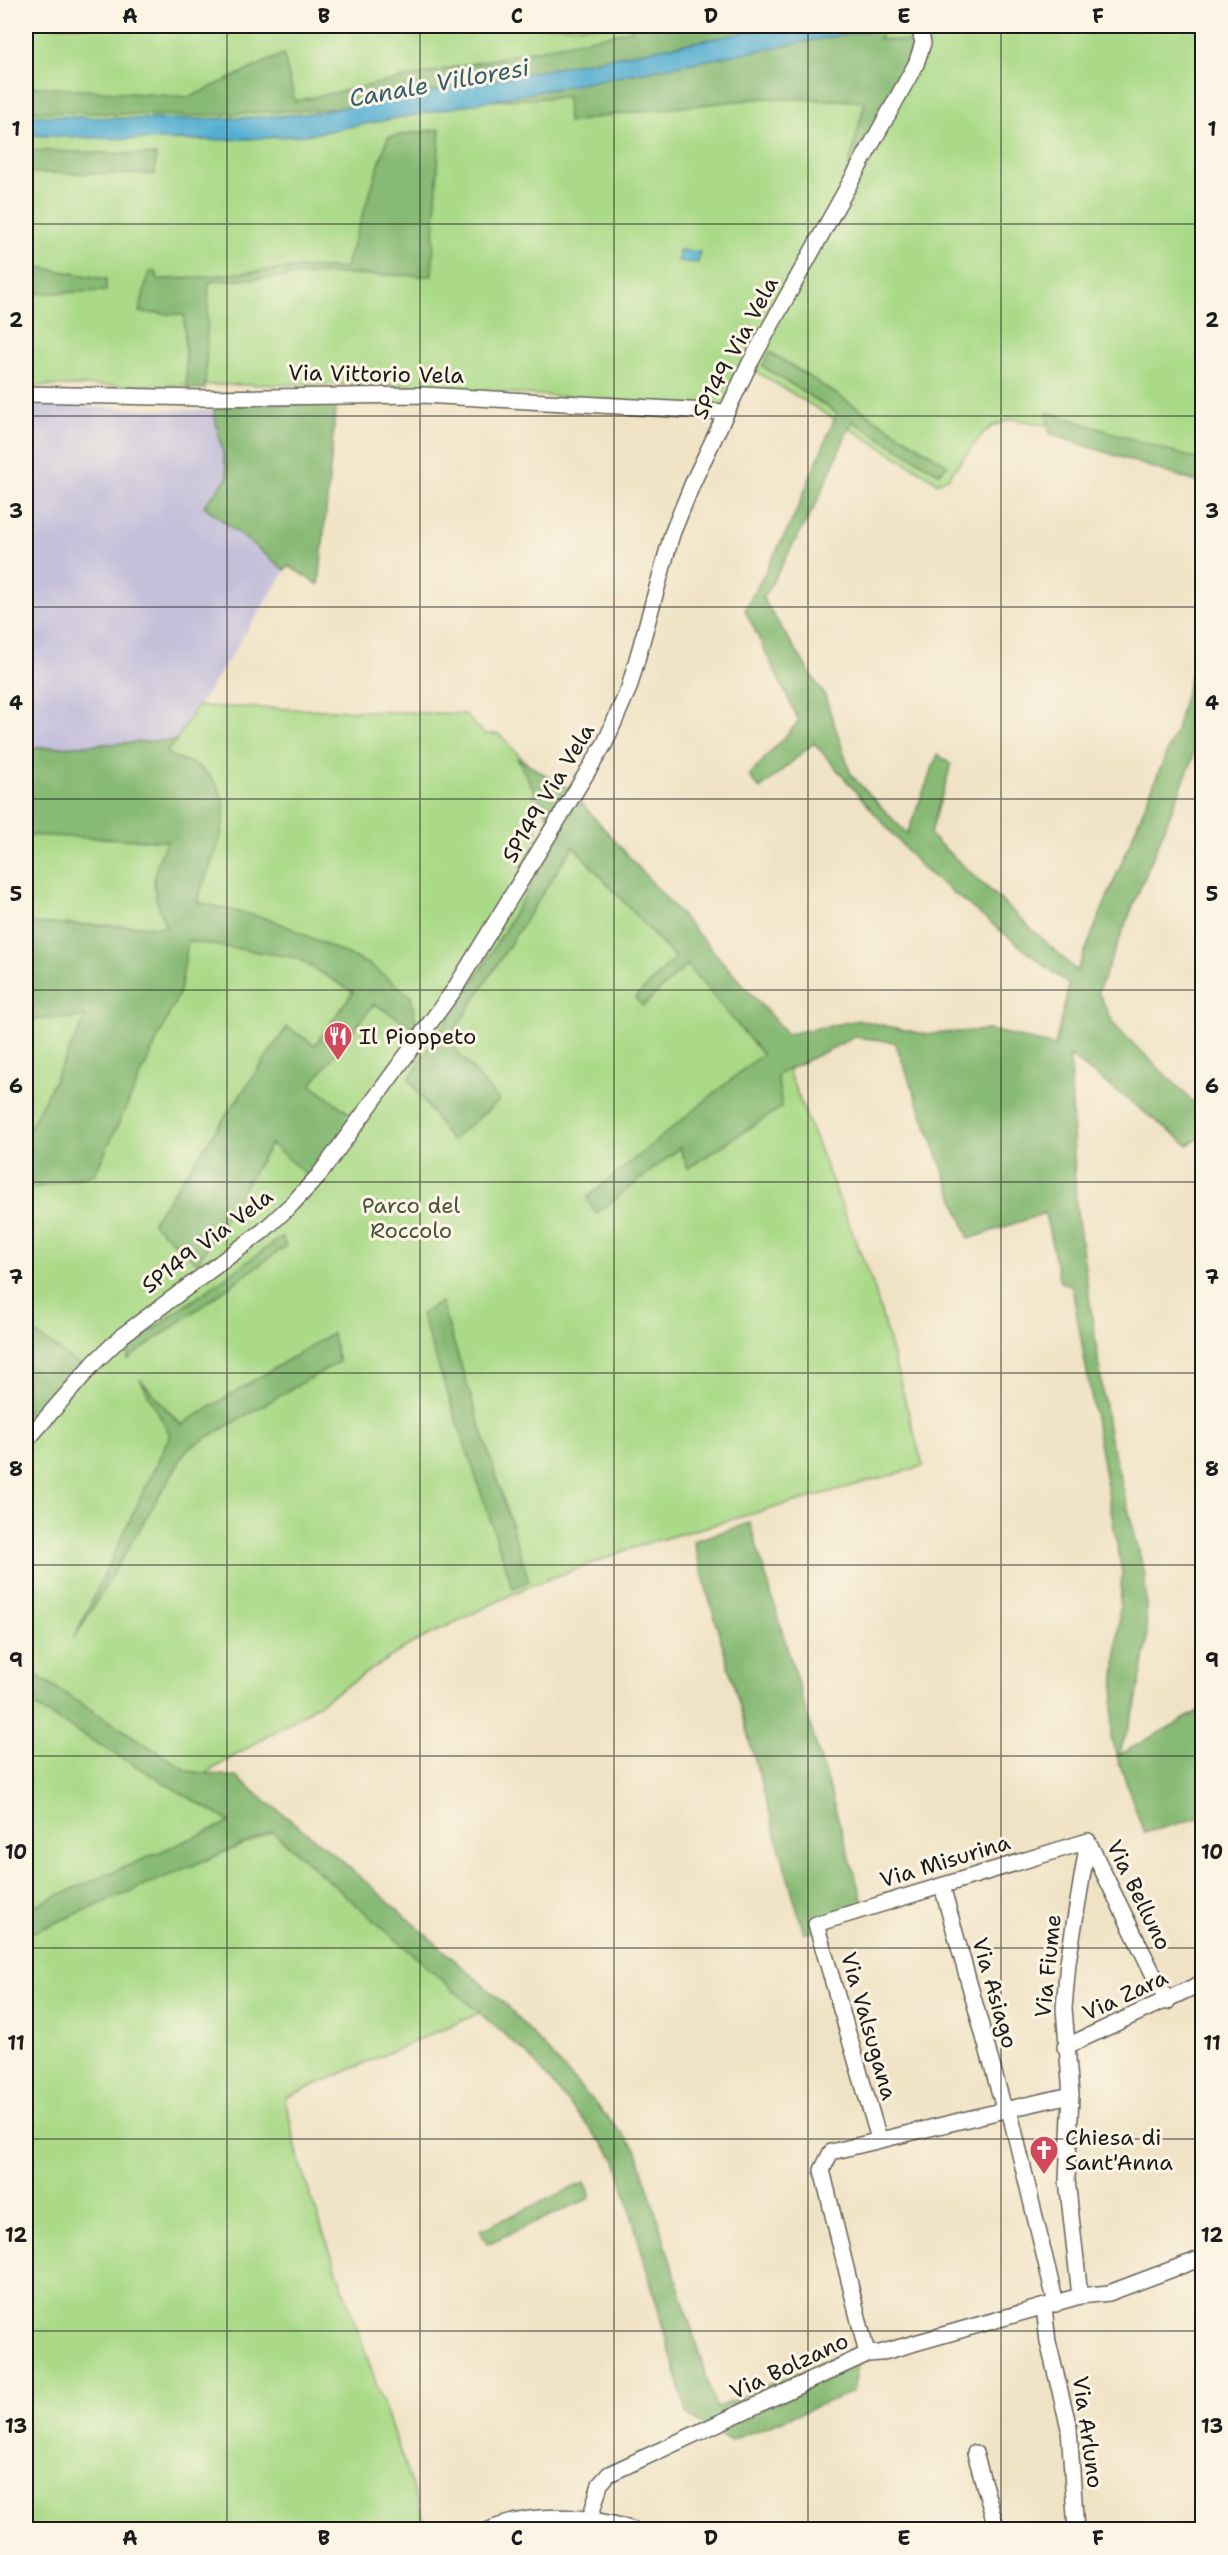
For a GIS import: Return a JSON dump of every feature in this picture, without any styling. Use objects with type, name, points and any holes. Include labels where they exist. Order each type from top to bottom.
[{"type":"street","name":"SP149 Via Vela","points":[[26,1441],[94,1362],[123,1335],[263,1231],[292,1204],[319,1175],[429,1028],[562,817],[613,726],[629,688],[678,517],[725,412],[750,363],[916,64],[922,43],[919,26]]},
{"type":"street","name":"Via Vittorio Vela","points":[[26,394],[200,398],[423,395],[725,412]]},
{"type":"street","name":"Via Misurina","points":[[816,1924],[1088,1841]]},
{"type":"street","name":"Via Belluno","points":[[1088,1841],[1167,2002]]},
{"type":"street","name":"Via Fiume","points":[[1080,2296],[1067,2180],[1071,2095],[1065,2047],[1064,2008],[1068,1962],[1088,1841]]},
{"type":"street","name":"Via Asiago","points":[[942,1886],[1003,2105],[1009,2109],[1050,2305]]},
{"type":"street","name":"Via Valsugana","points":[[816,1924],[879,2139]]},
{"type":"street","name":"Via Zara","points":[[1065,2047],[1167,2002],[1203,1983]]},
{"type":"street","points":[[867,2354],[822,2170],[831,2152],[1071,2095]]},
{"type":"street","name":"Via Bolzano","points":[[590,2519],[600,2484],[609,2474],[867,2354],[880,2353],[1080,2296],[1108,2293],[1203,2258]]},
{"type":"street","name":"Via Arluno","points":[[1050,2305],[1048,2342],[1069,2428],[1074,2527]]},
{"type":"street","points":[[975,2453],[997,2529]]},
{"type":"street","points":[[489,2529],[528,2520],[590,2519],[634,2529]]},
{"type":"shaded area","points":[[26,405],[214,411],[228,477],[285,570],[289,565],[177,740],[26,749]]},
{"type":"green space","points":[[26,26],[1202,26],[1202,466],[1068,429],[1012,419],[993,426],[983,433],[948,478],[936,483],[930,477],[752,369],[734,409],[385,384],[26,386]]},
{"type":"green space","points":[[632,26],[886,26],[879,39],[923,43],[857,169],[849,165],[865,101],[764,98],[610,115],[568,123],[567,97],[187,116],[26,111],[26,86],[190,97],[283,54],[295,101],[632,30]]},
{"type":"green space","points":[[440,129],[432,276],[324,274],[209,282],[205,389],[187,389],[184,315],[139,312],[149,272],[156,272],[158,279],[299,268],[345,269],[388,137]]},
{"type":"green space","points":[[26,150],[156,155],[155,174],[26,173]]},
{"type":"green space","points":[[26,265],[106,279],[106,291],[26,294]]},
{"type":"green space","points":[[770,352],[948,465],[939,473],[852,421],[817,502],[763,599],[825,696],[851,775],[907,834],[938,754],[951,765],[930,835],[1077,971],[1176,730],[1202,632],[1202,702],[1194,729],[1193,758],[1098,992],[1115,1026],[1202,1110],[1202,1137],[1188,1145],[1070,1056],[1076,1206],[1109,1434],[1145,1575],[1147,1643],[1135,1708],[1119,1755],[1202,1709],[1202,1817],[1144,1833],[1111,1739],[1122,1573],[1072,1287],[1060,1282],[1045,1213],[969,1239],[895,1042],[855,1037],[777,1075],[782,1107],[688,1168],[680,1148],[596,1214],[587,1198],[762,1054],[687,965],[643,1006],[635,998],[675,958],[573,846],[448,1041],[499,1101],[451,1141],[409,1079],[482,968],[562,832],[549,819],[517,758],[568,788],[787,1034],[859,1020],[924,1034],[990,1030],[1055,1046],[1069,985],[922,868],[814,743],[760,789],[749,776],[799,721],[745,610],[793,519],[837,413],[762,366]]},
{"type":"green space","points":[[212,403],[336,404],[319,585],[289,566],[285,570],[204,506],[228,477]]},
{"type":"green space","points":[[1047,412],[1202,461],[1202,484],[1050,434]]},
{"type":"green space","name":"Parco del Roccolo","points":[[197,706],[465,714],[484,734],[499,734],[533,770],[537,841],[577,835],[778,1045],[874,1287],[923,1466],[641,1545],[527,1587],[409,1645],[289,1723],[196,1779],[215,1787],[285,1842],[482,2012],[285,2098],[300,2165],[427,2529],[26,2529],[26,749],[176,740]]},
{"type":"green space","points":[[177,740],[168,750],[168,755],[195,765],[214,781],[222,796],[224,813],[222,831],[197,902],[273,920],[370,965],[411,996],[417,1029],[374,1004],[311,1085],[357,1119],[311,1179],[271,1144],[197,1263],[152,1223],[287,1027],[315,1045],[353,992],[297,958],[188,941],[180,991],[95,1174],[26,1190],[26,1136],[86,1017],[26,1020],[26,923],[166,927],[154,884],[157,865],[167,841],[26,835],[26,749]]},
{"type":"green space","points":[[282,1237],[286,1246],[128,1359],[128,1347]]},
{"type":"green space","points":[[441,1302],[529,1581],[513,1588],[421,1314]]},
{"type":"green space","points":[[26,1327],[86,1369],[32,1414],[26,1410]]},
{"type":"green space","points":[[332,1333],[339,1362],[187,1449],[74,1639],[170,1435],[140,1379],[181,1425]]},
{"type":"green space","points":[[750,1523],[865,1909],[804,1934],[693,1541]]},
{"type":"green space","points":[[26,1669],[188,1771],[236,1777],[340,1859],[507,2006],[636,2149],[716,2408],[862,2345],[853,2392],[729,2441],[688,2416],[616,2160],[531,2058],[272,1831],[26,1935],[26,1909],[230,1822],[26,1701]]},
{"type":"green space","points":[[585,2182],[590,2198],[487,2244],[480,2230]]},
{"type":"water","points":[[780,26],[922,26],[863,31],[312,134],[205,140],[26,135],[26,115],[209,119],[319,112]]},
{"type":"water","points":[[679,250],[700,252],[698,263],[678,261]]},
{"type":"place","name":"Il Pioppeto","points":[[338,1062]]},
{"type":"place","name":"Chiesa di Sant'Anna","points":[[1044,2176]]},
{"type":"water label","name":"Canale Villoresi","points":[[439,83]]}]
